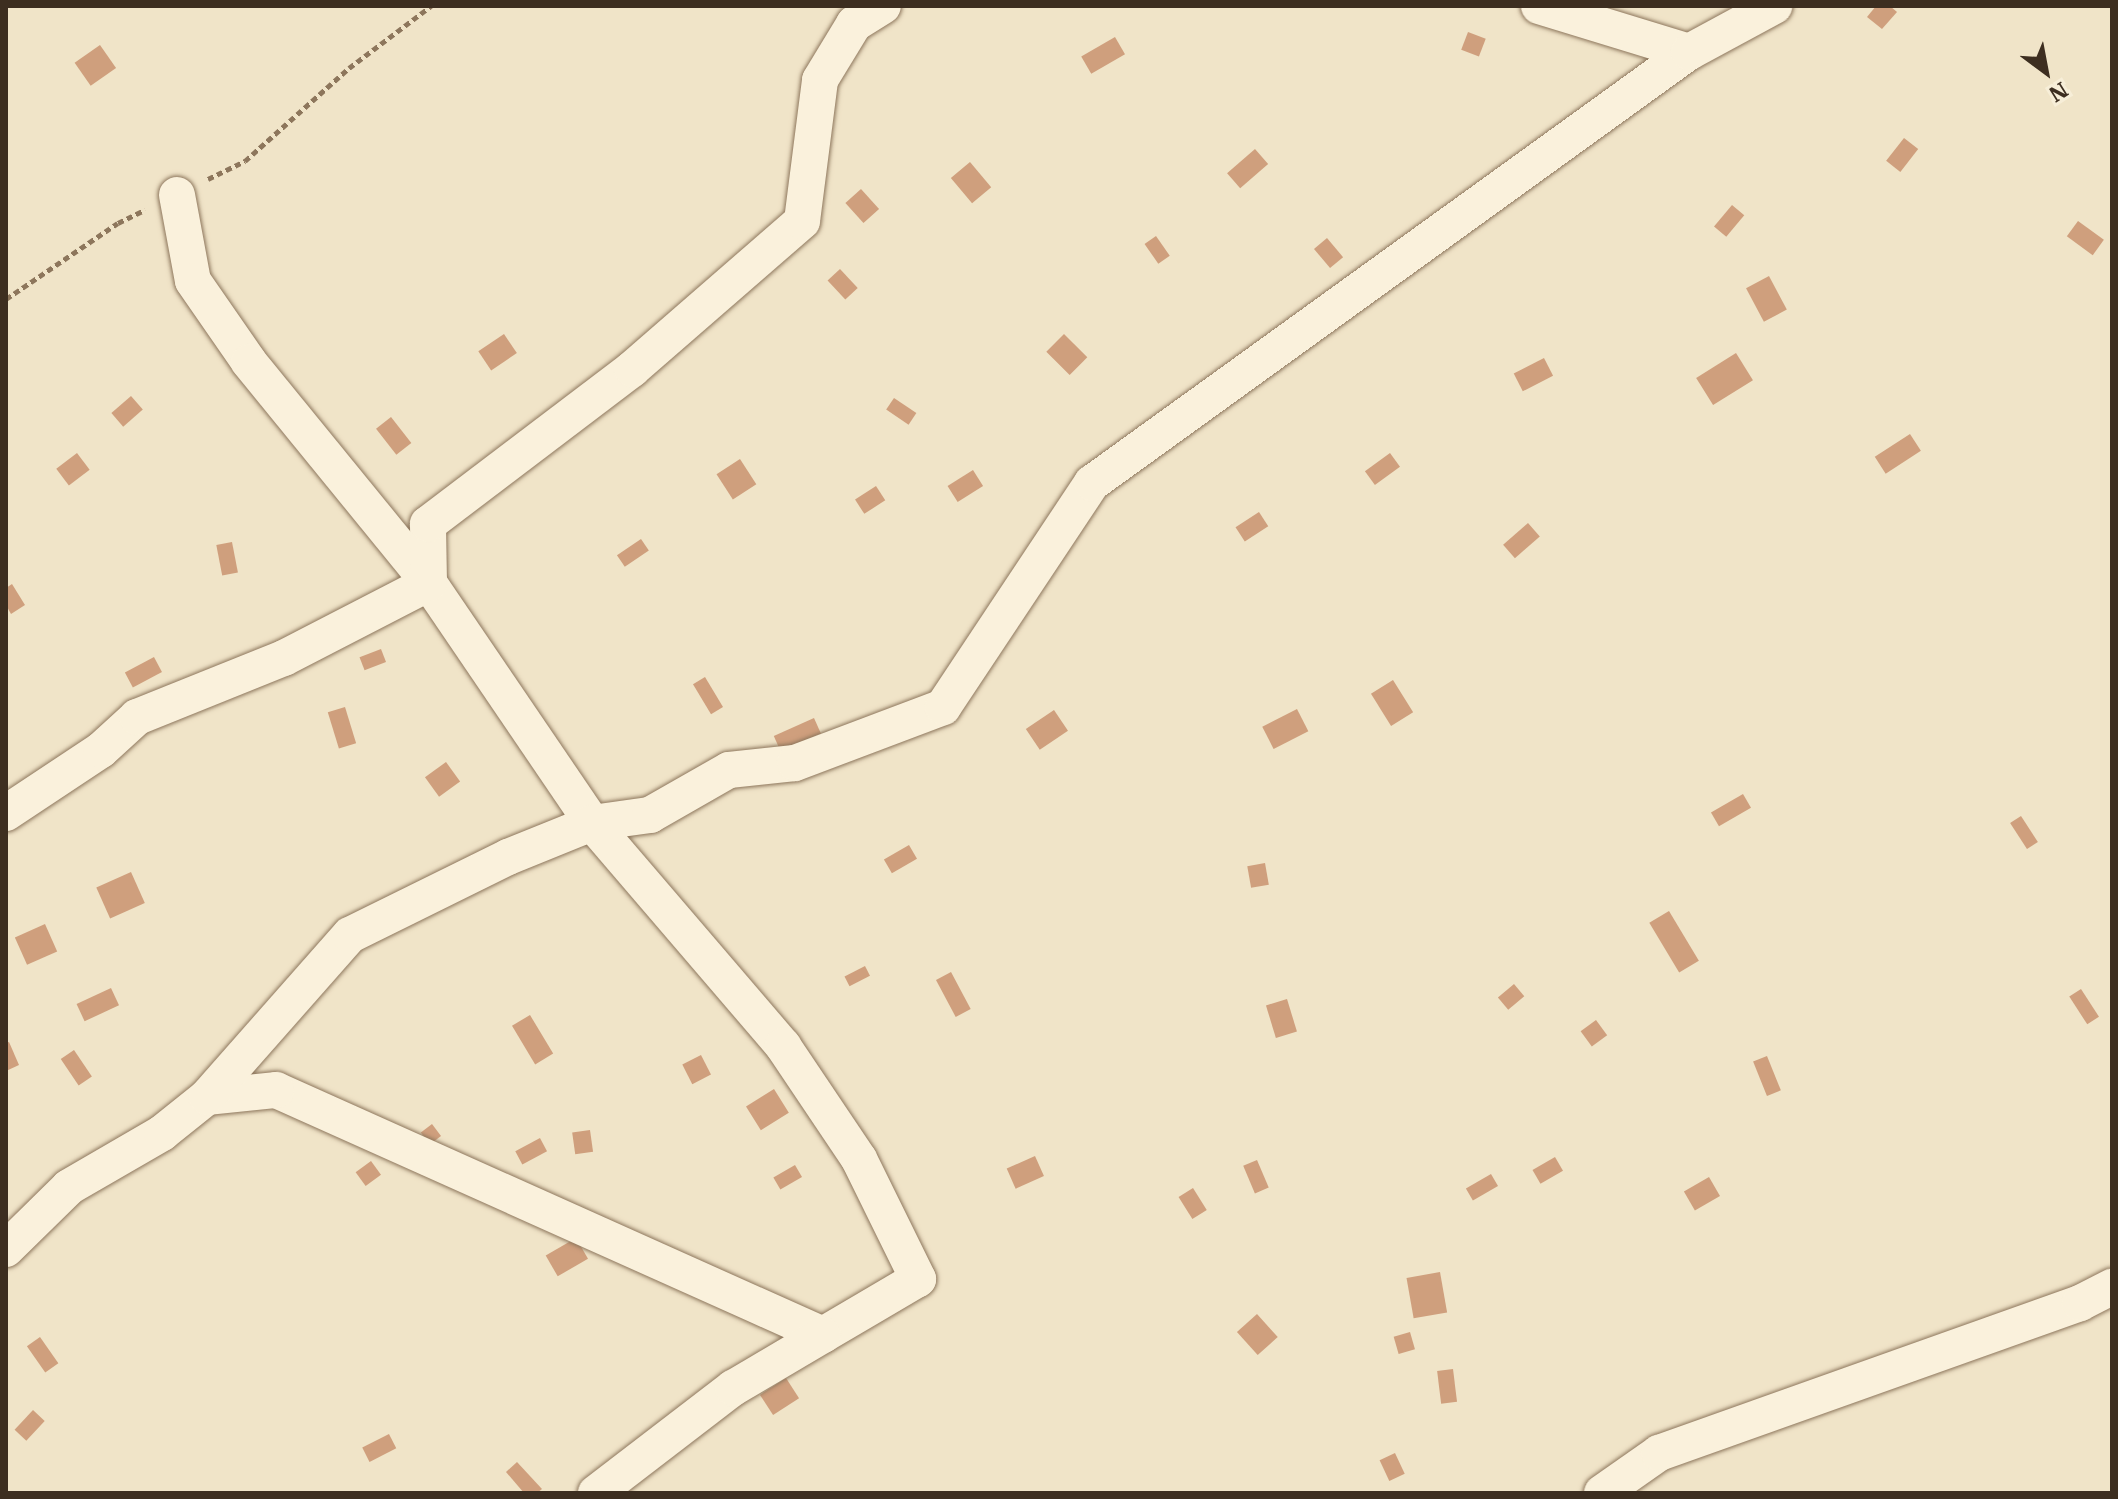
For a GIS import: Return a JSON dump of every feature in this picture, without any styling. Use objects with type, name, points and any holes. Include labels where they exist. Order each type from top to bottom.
[{"type":"street","points":[[429,583],[428,524],[632,369],[802,221],[820,80],[854,24],[883,6]]},
{"type":"street","points":[[1539,6],[1689,52]]},
{"type":"street","points":[[6,1249],[69,1187],[162,1133],[207,1097],[350,935],[508,857],[592,823],[650,815],[729,770],[795,763],[943,707],[1092,483],[1689,52],[1774,6]]},
{"type":"street","points":[[177,195],[193,281],[249,362],[429,583],[592,823],[783,1046],[859,1159],[918,1279],[733,1388],[596,1493]]},
{"type":"street","points":[[6,813],[101,750],[137,717],[284,658],[429,583]]},
{"type":"street","points":[[207,1097],[276,1090],[823,1335]]},
{"type":"street","points":[[1602,1493],[1659,1453],[2080,1303],[2112,1287]]},
{"type":"path","points":[[6,299],[118,223],[245,161],[349,68],[431,6]]},
{"type":"building","points":[[1876,6],[1890,6],[1897,12],[1882,29],[1867,17]]},
{"type":"building","points":[[1468,32],[1486,39],[1479,57],[1461,50]]},
{"type":"building","points":[[1115,37],[1125,54],[1091,74],[1081,56]]},
{"type":"building","points":[[100,45],[116,68],[91,86],[75,63]]},
{"type":"building","points":[[1904,138],[1918,149],[1900,172],[1886,161]]},
{"type":"building","points":[[1255,149],[1268,164],[1240,188],[1227,173]]},
{"type":"building","points":[[970,162],[991,187],[972,203],[951,178]]},
{"type":"building","points":[[861,189],[879,209],[863,223],[845,203]]},
{"type":"building","points":[[1732,205],[1744,215],[1726,237],[1714,226]]},
{"type":"building","points":[[2078,221],[2104,240],[2093,255],[2067,236]]},
{"type":"building","points":[[1156,236],[1170,256],[1158,264],[1145,244]]},
{"type":"building","points":[[1327,238],[1343,257],[1330,268],[1314,249]]},
{"type":"building","points":[[840,269],[858,288],[845,300],[828,281]]},
{"type":"building","points":[[1769,276],[1787,310],[1764,322],[1746,288]]},
{"type":"building","points":[[504,334],[517,353],[491,370],[478,351]]},
{"type":"building","points":[[1064,334],[1087,357],[1070,375],[1046,352]]},
{"type":"building","points":[[1736,353],[1753,380],[1713,405],[1696,378]]},
{"type":"building","points":[[1544,358],[1553,376],[1523,391],[1514,373]]},
{"type":"building","points":[[131,396],[143,410],[123,427],[111,413]]},
{"type":"building","points":[[894,398],[916,413],[909,425],[886,410]]},
{"type":"building","points":[[391,417],[411,443],[396,455],[376,429]]},
{"type":"building","points":[[1910,434],[1921,451],[1886,474],[1875,457]]},
{"type":"building","points":[[77,453],[90,470],[69,485],[56,469]]},
{"type":"building","points":[[1390,453],[1400,467],[1375,485],[1365,471]]},
{"type":"building","points":[[740,459],[756,484],[733,499],[717,474]]},
{"type":"building","points":[[973,470],[983,486],[958,502],[948,486]]},
{"type":"building","points":[[876,486],[885,500],[864,514],[855,500]]},
{"type":"building","points":[[1259,512],[1268,526],[1245,542],[1236,527]]},
{"type":"building","points":[[1528,523],[1540,537],[1515,558],[1503,545]]},
{"type":"building","points":[[641,539],[649,551],[625,567],[617,555]]},
{"type":"building","points":[[232,542],[238,572],[222,575],[216,545]]},
{"type":"building","points":[[12,584],[25,605],[11,614],[6,605],[6,588]]},
{"type":"building","points":[[381,649],[386,662],[365,670],[360,657]]},
{"type":"building","points":[[154,657],[162,672],[133,688],[125,672]]},
{"type":"building","points":[[705,677],[723,707],[711,714],[693,684]]},
{"type":"building","points":[[1393,680],[1413,712],[1391,726],[1371,694]]},
{"type":"building","points":[[345,707],[356,743],[339,749],[328,712]]},
{"type":"building","points":[[1297,709],[1308,731],[1274,749],[1262,727]]},
{"type":"building","points":[[1054,710],[1068,731],[1040,750],[1026,729]]},
{"type":"building","points":[[814,718],[821,734],[781,751],[774,736]]},
{"type":"building","points":[[446,762],[460,781],[439,797],[425,777]]},
{"type":"building","points":[[1743,794],[1751,808],[1719,826],[1711,812]]},
{"type":"building","points":[[2021,816],[2038,842],[2027,849],[2010,823]]},
{"type":"building","points":[[909,845],[917,859],[892,873],[884,860]]},
{"type":"building","points":[[1265,863],[1269,885],[1251,888],[1247,866]]},
{"type":"building","points":[[131,872],[145,903],[110,919],[96,887]]},
{"type":"building","points":[[1669,911],[1699,961],[1679,973],[1649,923]]},
{"type":"building","points":[[45,924],[57,951],[27,965],[15,937]]},
{"type":"building","points":[[865,966],[870,976],[850,986],[845,976]]},
{"type":"building","points":[[951,972],[971,1009],[956,1017],[936,980]]},
{"type":"building","points":[[1514,984],[1524,996],[1508,1010],[1498,997]]},
{"type":"building","points":[[111,988],[119,1005],[85,1021],[77,1004]]},
{"type":"building","points":[[2081,989],[2099,1017],[2087,1024],[2069,997]]},
{"type":"building","points":[[1287,999],[1297,1032],[1276,1038],[1266,1005]]},
{"type":"building","points":[[530,1015],[553,1054],[535,1064],[512,1026]]},
{"type":"building","points":[[1596,1020],[1607,1035],[1592,1047],[1581,1031]]},
{"type":"building","points":[[9,1042],[19,1065],[6,1071],[6,1043]]},
{"type":"building","points":[[74,1050],[92,1077],[79,1085],[61,1059]]},
{"type":"building","points":[[701,1055],[711,1075],[692,1084],[682,1065]]},
{"type":"building","points":[[1767,1056],[1781,1090],[1767,1096],[1753,1062]]},
{"type":"building","points":[[774,1089],[789,1113],[761,1130],[746,1106]]},
{"type":"building","points":[[432,1124],[441,1136],[430,1144],[421,1132]]},
{"type":"building","points":[[590,1130],[593,1152],[575,1154],[572,1133]]},
{"type":"building","points":[[540,1138],[547,1151],[522,1164],[515,1151]]},
{"type":"building","points":[[1035,1156],[1044,1176],[1016,1189],[1007,1169]]},
{"type":"building","points":[[1555,1157],[1563,1171],[1540,1184],[1532,1170]]},
{"type":"building","points":[[1257,1160],[1269,1188],[1255,1193],[1243,1166]]},
{"type":"building","points":[[371,1161],[381,1175],[366,1186],[356,1172]]},
{"type":"building","points":[[795,1165],[802,1177],[780,1190],[773,1178]]},
{"type":"building","points":[[1491,1174],[1498,1186],[1473,1201],[1466,1188]]},
{"type":"building","points":[[1709,1177],[1720,1196],[1695,1211],[1684,1192]]},
{"type":"building","points":[[1193,1188],[1207,1210],[1192,1219],[1179,1197]]},
{"type":"building","points":[[576,1238],[588,1259],[558,1276],[546,1256]]},
{"type":"building","points":[[1440,1272],[1447,1312],[1414,1318],[1407,1278]]},
{"type":"building","points":[[1257,1314],[1278,1337],[1258,1355],[1237,1332]]},
{"type":"building","points":[[1410,1332],[1415,1349],[1399,1354],[1394,1337]]},
{"type":"building","points":[[40,1337],[58,1363],[45,1372],[27,1346]]},
{"type":"building","points":[[1453,1369],[1457,1402],[1441,1404],[1437,1371]]},
{"type":"building","points":[[786,1378],[799,1398],[773,1415],[760,1395]]},
{"type":"building","points":[[33,1410],[45,1421],[26,1441],[15,1430]]},
{"type":"building","points":[[389,1434],[396,1448],[370,1462],[362,1448]]},
{"type":"building","points":[[1395,1453],[1405,1474],[1389,1481],[1380,1460]]},
{"type":"building","points":[[517,1462],[542,1489],[537,1493],[524,1493],[506,1472]]}]
